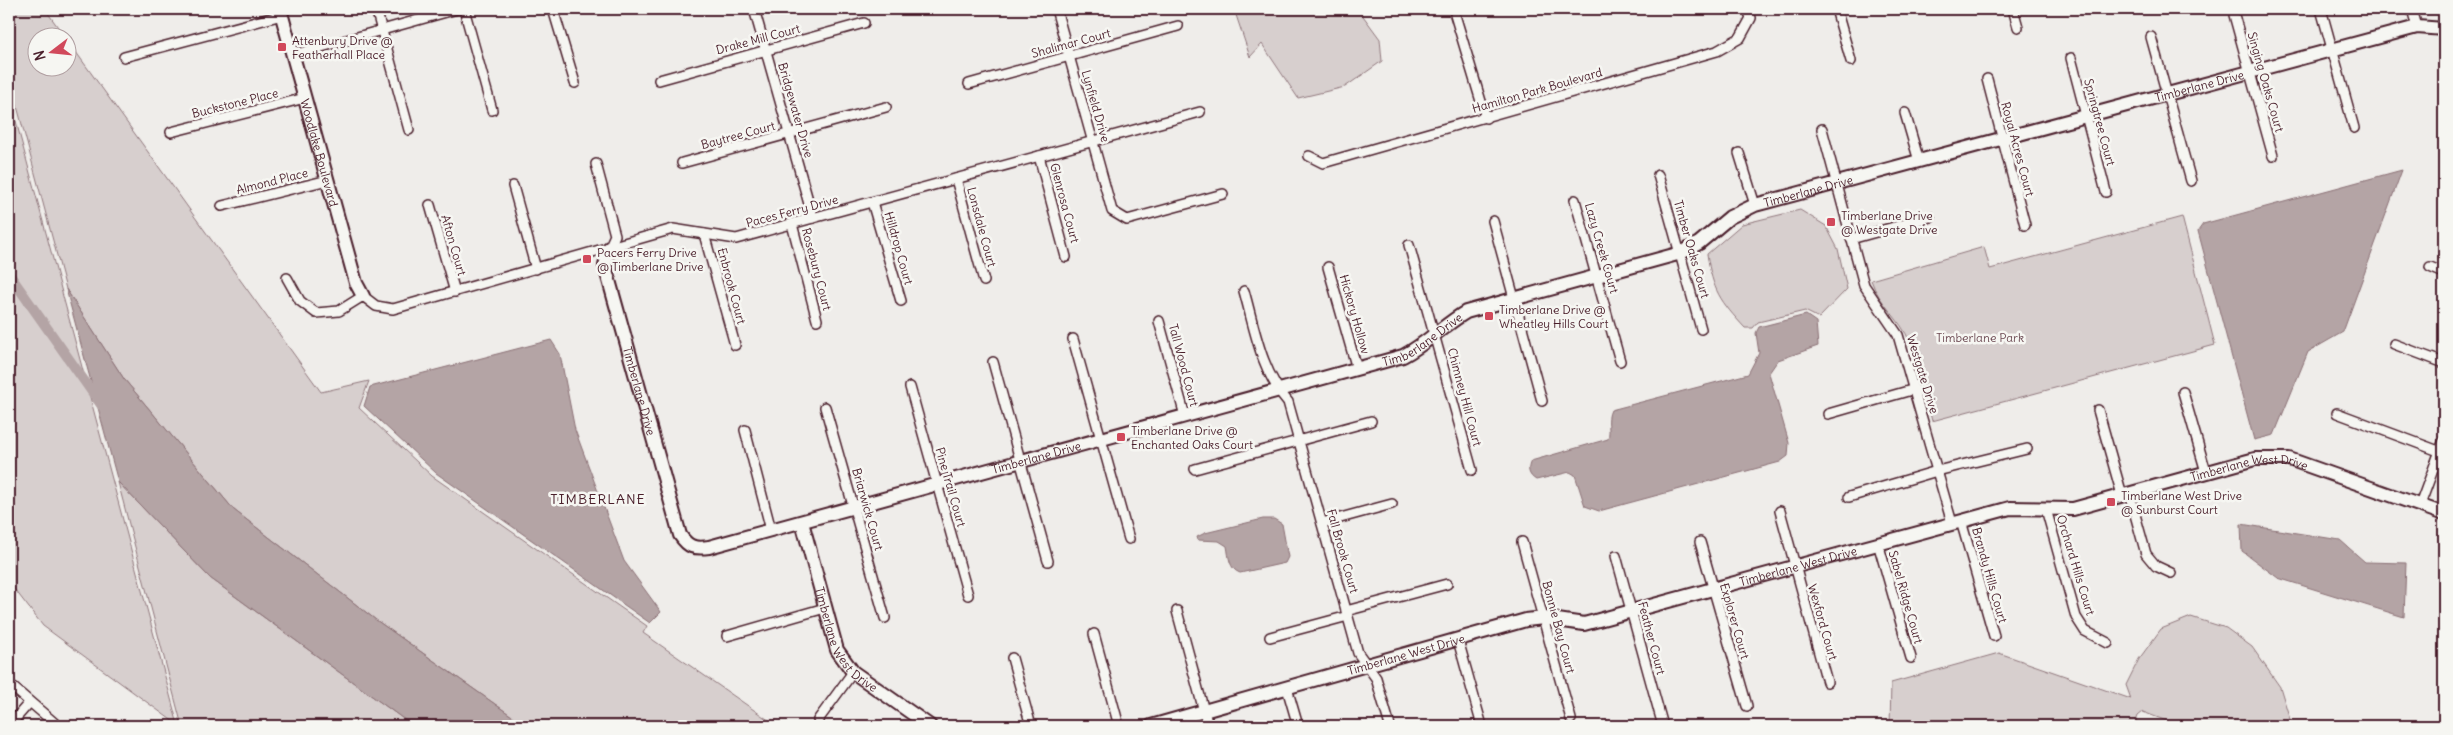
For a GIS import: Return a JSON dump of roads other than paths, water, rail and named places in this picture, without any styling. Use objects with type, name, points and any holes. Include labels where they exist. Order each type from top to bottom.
[{"type":"street","points":[[376,9],[409,130]]},
{"type":"street","points":[[293,55],[457,9]]},
{"type":"street","points":[[464,9],[492,110]]},
{"type":"street","points":[[553,9],[575,83]]},
{"type":"street","name":"Bridgewater Drive","points":[[754,9],[813,218]]},
{"type":"street","name":"Lynfield Drive","points":[[1056,9],[1112,211],[1127,220],[1223,194]]},
{"type":"street","name":"Hamilton Park Boulevard","points":[[1309,156],[1323,164],[1718,51],[1740,38],[1751,18],[1748,9]]},
{"type":"street","points":[[1836,9],[1851,61]]},
{"type":"street","points":[[2013,9],[2018,27]]},
{"type":"street","points":[[2321,9],[2354,128]]},
{"type":"street","points":[[2412,9],[2417,27]]},
{"type":"street","points":[[124,56],[281,12]]},
{"type":"street","name":"Woodlake Boulevard","points":[[281,12],[356,283],[363,296]]},
{"type":"street","points":[[1455,16],[1486,118]]},
{"type":"street","name":"Singing Oaks Court","points":[[2234,16],[2273,156]]},
{"type":"street","name":"Drake Mill Court","points":[[659,80],[864,23]]},
{"type":"street","name":"Shalimar Court","points":[[969,84],[1178,26]]},
{"type":"street","name":"Timberlane Drive","points":[[609,248],[605,266],[680,535],[687,544],[695,548],[709,547],[1403,356],[1420,347],[1466,312],[1514,297],[1681,253],[1699,242],[1730,217],[1755,205],[2332,48],[2417,27],[2444,29]]},
{"type":"street","points":[[2151,37],[2191,181]]},
{"type":"street","name":"Springtree Court","points":[[2071,58],[2106,192]]},
{"type":"street","name":"Royal Acres Court","points":[[1987,79],[2025,225]]},
{"type":"street","name":"Buckstone Place","points":[[171,132],[305,98]]},
{"type":"street","name":"Baytree Court","points":[[682,163],[886,107]]},
{"type":"street","name":"Paces Ferry Drive","points":[[363,296],[376,306],[393,309],[674,229],[736,239],[1200,112]]},
{"type":"street","points":[[1905,113],[1919,161]]},
{"type":"street","name":"Westgate Drive","points":[[1822,129],[1864,285],[1898,335],[1937,471],[1956,522]]},
{"type":"street","points":[[1740,153],[1755,205]]},
{"type":"street","name":"Glenrosa Court","points":[[1039,156],[1066,257]]},
{"type":"street","points":[[596,164],[615,235],[609,248]]},
{"type":"street","name":"Timber Oaks Court","points":[[1658,176],[1701,329]]},
{"type":"street","name":"Lonsdale Court","points":[[956,179],[984,281]]},
{"type":"street","name":"Almond Place","points":[[222,206],[328,180]]},
{"type":"street","points":[[513,186],[536,269]]},
{"type":"street","name":"Lazy Creek Court","points":[[1574,200],[1620,361]]},
{"type":"street","name":"Hilldrop Court","points":[[872,202],[901,301]]},
{"type":"street","name":"Afton Court","points":[[430,205],[455,292]]},
{"type":"street","points":[[1851,239],[1930,217]]},
{"type":"street","points":[[1493,221],[1542,401]]},
{"type":"street","name":"Rosebury Court","points":[[792,224],[817,320]]},
{"type":"street","name":"Enbrook Court","points":[[704,234],[735,345]]},
{"type":"street","name":"Chimney Hill Court","points":[[1410,244],[1472,470]]},
{"type":"street","name":"Hickory Hollow","points":[[1328,267],[1357,369]]},
{"type":"street","points":[[2430,268],[2444,273]]},
{"type":"street","points":[[287,278],[300,300],[316,313],[339,311],[363,296]]},
{"type":"street","name":"Fall Brook Court","points":[[1244,291],[1267,371],[1278,391],[1288,402],[1358,653],[1376,678],[1390,726]]},
{"type":"street","name":"Tall Wood Court","points":[[1159,321],[1185,416]]},
{"type":"street","points":[[1073,339],[1129,539]]},
{"type":"street","points":[[2394,344],[2444,363]]},
{"type":"street","points":[[993,362],[1048,561]]},
{"type":"street","name":"Pine Trail Court","points":[[910,386],[968,595]]},
{"type":"street","points":[[1828,414],[1915,389]]},
{"type":"street","points":[[2183,392],[2206,472]]},
{"type":"street","name":"Briarwick Court","points":[[825,407],[885,618]]},
{"type":"street","points":[[2098,410],[2146,554],[2156,566],[2170,573]]},
{"type":"street","points":[[2337,413],[2442,452]]},
{"type":"street","points":[[1195,470],[1299,440],[1371,422]]},
{"type":"street","points":[[745,430],[771,530]]},
{"type":"street","points":[[2420,505],[2442,452],[2444,440]]},
{"type":"street","points":[[1849,497],[1937,471],[2027,449]]},
{"type":"street","name":"Timberlane West Drive","points":[[1151,726],[1526,620],[1544,618],[1584,624],[2010,508],[2073,509],[2255,459],[2289,459],[2444,514]]},
{"type":"street","points":[[1322,524],[1392,504]]},
{"type":"street","name":"Orchard Hills Court","points":[[2046,509],[2076,617],[2085,631],[2108,643]]},
{"type":"street","name":"Wexford Court","points":[[1780,511],[1827,682]]},
{"type":"street","name":"Timberlane West Drive","points":[[802,522],[837,650],[853,672],[925,725]]},
{"type":"street","name":"Brandy Hills Court","points":[[1956,522],[1994,636]]},
{"type":"street","name":"Bonnie Bay Court","points":[[1522,542],[1571,719]]},
{"type":"street","name":"Explorer Court","points":[[1700,542],[1746,706]]},
{"type":"street","name":"Sabel Ridge Court","points":[[1878,544],[1911,658]]},
{"type":"street","name":"Feather Court","points":[[1616,556],[1663,726]]},
{"type":"street","points":[[1270,638],[1447,584]]},
{"type":"street","points":[[727,636],[825,608]]},
{"type":"street","points":[[1177,611],[1208,726]]},
{"type":"street","points":[[1094,634],[1120,726]]},
{"type":"street","points":[[1458,640],[1482,726]]},
{"type":"street","points":[[1012,658],[1031,726]]},
{"type":"street","points":[[818,720],[853,672]]},
{"type":"street","points":[[9,684],[29,704],[58,726]]},
{"type":"street","points":[[1287,688],[1298,726]]},
{"type":"street","points":[[9,726],[29,704]]},
{"type":"waterway","points":[[9,274],[102,406]]},
{"type":"place","name":"Attenbury Drive @ Featherhall Place","points":[[282,47]]},
{"type":"place","name":"Timberlane Drive @ Westgate Drive","points":[[1831,222]]},
{"type":"place","name":"Pacers Ferry Drive @ Timberlane Drive","points":[[587,259]]},
{"type":"place","name":"Timberlane Drive @ Wheatley Hills Court","points":[[1489,316]]},
{"type":"place","name":"Timberlane Drive @ Enchanted Oaks Court","points":[[1121,437]]},
{"type":"place","name":"Timberlane West Drive @ Sunburst Court","points":[[2111,502]]},
{"type":"district","name":"TIMBERLANE","points":[[598,499]]},
{"type":"park label","name":"Timberlane Park","points":[[1980,337]]}]
